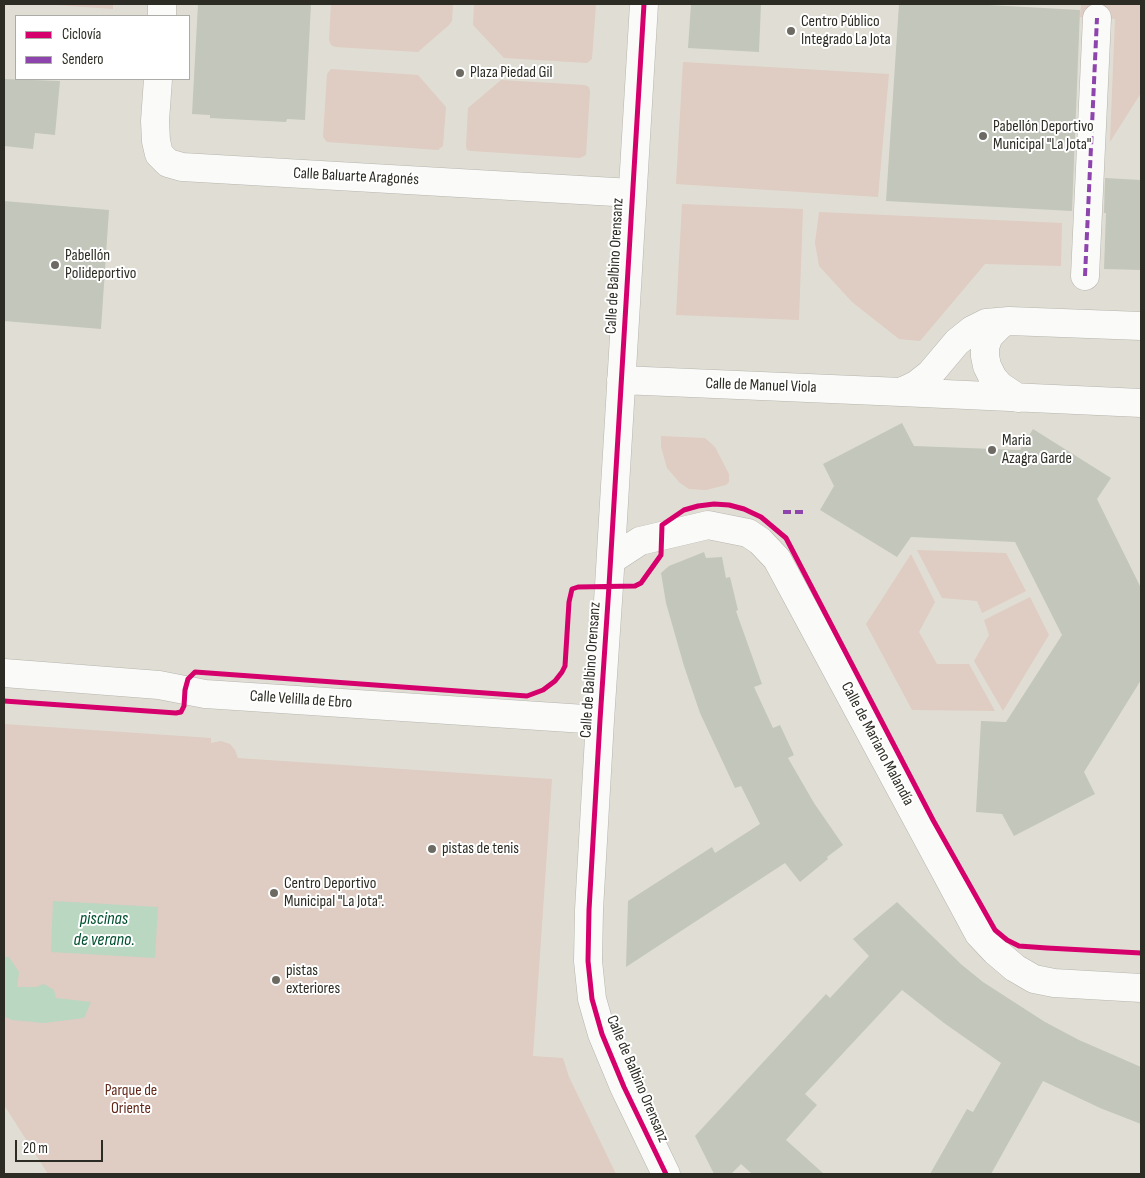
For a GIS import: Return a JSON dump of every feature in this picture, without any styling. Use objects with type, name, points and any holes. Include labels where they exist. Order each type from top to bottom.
[{"type":"street","name":"Calle de Balbino Orensanz","points":[[644,4],[600,720],[589,910],[588,961],[592,999],[602,1034],[624,1087],[666,1174]]},
{"type":"street","points":[[1085,276],[1097,18]]},
{"type":"street","name":"Calle Baluarte Aragonés","points":[[158,80],[155,121],[159,154],[168,163],[182,167],[632,193]]},
{"type":"street","points":[[901,392],[916,386],[930,374],[958,342],[972,330],[986,324],[1009,320],[1141,326]]},
{"type":"street","points":[[1009,320],[1001,324],[989,336],[985,347],[985,356],[987,366],[993,378],[1000,386],[1018,398]]},
{"type":"street","name":"Calle de Manuel Viola","points":[[621,380],[1141,403]]},
{"type":"street","name":"Calle de Mariano Malandía","points":[[611,560],[640,542],[708,526],[748,533],[760,542],[777,559],[979,934],[1015,968],[1034,978],[1054,983],[1141,988]]},
{"type":"street","name":"Calle Velilla de Ebro","points":[[4,673],[159,685],[205,694],[600,720]]},
{"type":"green space","points":[[41,4],[113,4],[113,9]]},
{"type":"green space","points":[[331,4],[453,4],[452,21],[418,52],[335,47],[331,45],[329,40]]},
{"type":"green space","points":[[474,4],[596,4],[592,59],[587,63],[504,58],[473,25]]},
{"type":"green space","points":[[1081,4],[1141,4],[1141,93],[1110,142],[1115,19],[1080,17]]},
{"type":"green space","points":[[683,62],[889,74],[878,197],[676,184]]},
{"type":"green space","points":[[331,69],[418,75],[446,107],[443,146],[438,150],[327,142],[323,137],[327,74]]},
{"type":"green space","points":[[501,80],[585,85],[589,87],[586,155],[580,158],[467,150],[468,108]]},
{"type":"green space","points":[[682,204],[803,209],[799,320],[676,315]]},
{"type":"green space","points":[[819,212],[1062,223],[1061,266],[985,264],[920,341],[899,339],[852,302],[819,266],[815,243]]},
{"type":"green space","points":[[661,436],[705,438],[715,447],[729,474],[729,482],[726,485],[706,490],[689,489],[680,483],[667,468],[661,447]]},
{"type":"green space","points":[[917,550],[1006,553],[1026,591],[982,613],[977,601],[942,598]]},
{"type":"green space","points":[[911,554],[935,602],[919,632],[937,664],[969,664],[995,711],[912,710],[866,624]]},
{"type":"green space","points":[[1030,597],[1049,635],[1003,711],[974,661],[989,635],[984,620]]},
{"type":"green space","name":"Centro Deportivo Municipal \"La Jota\".","points":[[4,724],[211,738],[211,743],[221,741],[230,744],[238,758],[552,779],[533,1056],[563,1058],[569,1077],[616,1174],[48,1174],[4,1105]]},
{"type":"water","name":"piscinas de verano.","points":[[53,901],[158,907],[155,958],[51,952]]},
{"type":"water","points":[[4,957],[9,957],[19,972],[17,987],[36,987],[44,984],[54,990],[56,998],[91,1002],[84,1018],[44,1023],[12,1020],[4,1016]]},
{"type":"building","points":[[198,4],[311,4],[305,120],[287,119],[286,122],[210,118],[210,115],[192,114]]},
{"type":"building","points":[[691,4],[761,4],[759,52],[688,48]]},
{"type":"building","name":"Pabellón Deportivo Municipal \"La Jota\"","points":[[899,4],[970,4],[1080,10],[1072,211],[886,201]]},
{"type":"building","points":[[4,79],[60,81],[55,135],[35,133],[33,149],[4,146]]},
{"type":"building","points":[[1105,178],[1141,180],[1141,270],[1104,269]]},
{"type":"building","name":"Pabellón Polideportivo","points":[[4,201],[109,210],[101,329],[4,321]]},
{"type":"building","points":[[902,423],[914,446],[1020,450],[1033,429],[1111,478],[1097,499],[1141,588],[1141,680],[1084,772],[1095,794],[1014,836],[1002,814],[976,812],[981,721],[1006,722],[1062,635],[1015,542],[911,537],[897,557],[820,510],[834,486],[823,464]]},
{"type":"building","points":[[704,552],[706,558],[722,557],[726,578],[730,577],[738,610],[736,611],[762,684],[754,687],[773,728],[780,725],[794,755],[788,758],[814,803],[843,845],[800,882],[785,863],[626,967],[628,901],[712,847],[715,853],[760,824],[741,786],[735,788],[700,713],[666,603],[661,573],[669,566]]},
{"type":"building","points":[[897,902],[962,965],[983,982],[1045,1022],[1079,1040],[1141,1067],[1141,1124],[1100,1108],[1043,1081],[991,1174],[930,1174],[967,1109],[973,1112],[1001,1063],[944,1023],[902,990],[805,1094],[817,1105],[786,1140],[824,1174],[752,1174],[741,1164],[731,1174],[714,1174],[695,1136],[826,994],[830,998],[869,956],[853,939]]},
{"type":"marked path","points":[[1085,276],[1097,18]]},
{"type":"marked path","points":[[783,512],[804,512]]},
{"type":"cycle path","points":[[644,4],[600,720],[589,910],[588,961],[592,999],[602,1034],[624,1087],[666,1174]]},
{"type":"cycle path","points":[[4,701],[176,713],[181,712],[184,706],[188,679],[195,672],[527,696],[543,690],[555,681],[565,666],[569,602],[572,589],[578,587],[635,586],[641,583],[661,555],[662,525],[684,510],[714,504],[729,505],[744,509],[761,517],[786,538],[933,820],[995,930],[1007,940],[1019,946],[1141,953]]},
{"type":"place","name":"Centro Público Integrado La Jota","points":[[791,31]]},
{"type":"place","name":"Plaza Piedad Gil","points":[[460,73]]},
{"type":"place","name":"Pabellón Deportivo Municipal \"La Jota\"","points":[[983,136]]},
{"type":"place","name":"Pabellón Polideportivo","points":[[55,265]]},
{"type":"place","name":"Maria Azagra Garde","points":[[992,450]]},
{"type":"place","name":"pistas de tenis","points":[[432,849]]},
{"type":"place","name":"Centro Deportivo Municipal \"La Jota\".","points":[[274,893]]},
{"type":"place","name":"pistas exteriores","points":[[276,980]]},
{"type":"park label","name":"Parque de Oriente","points":[[131,1100]]}]
